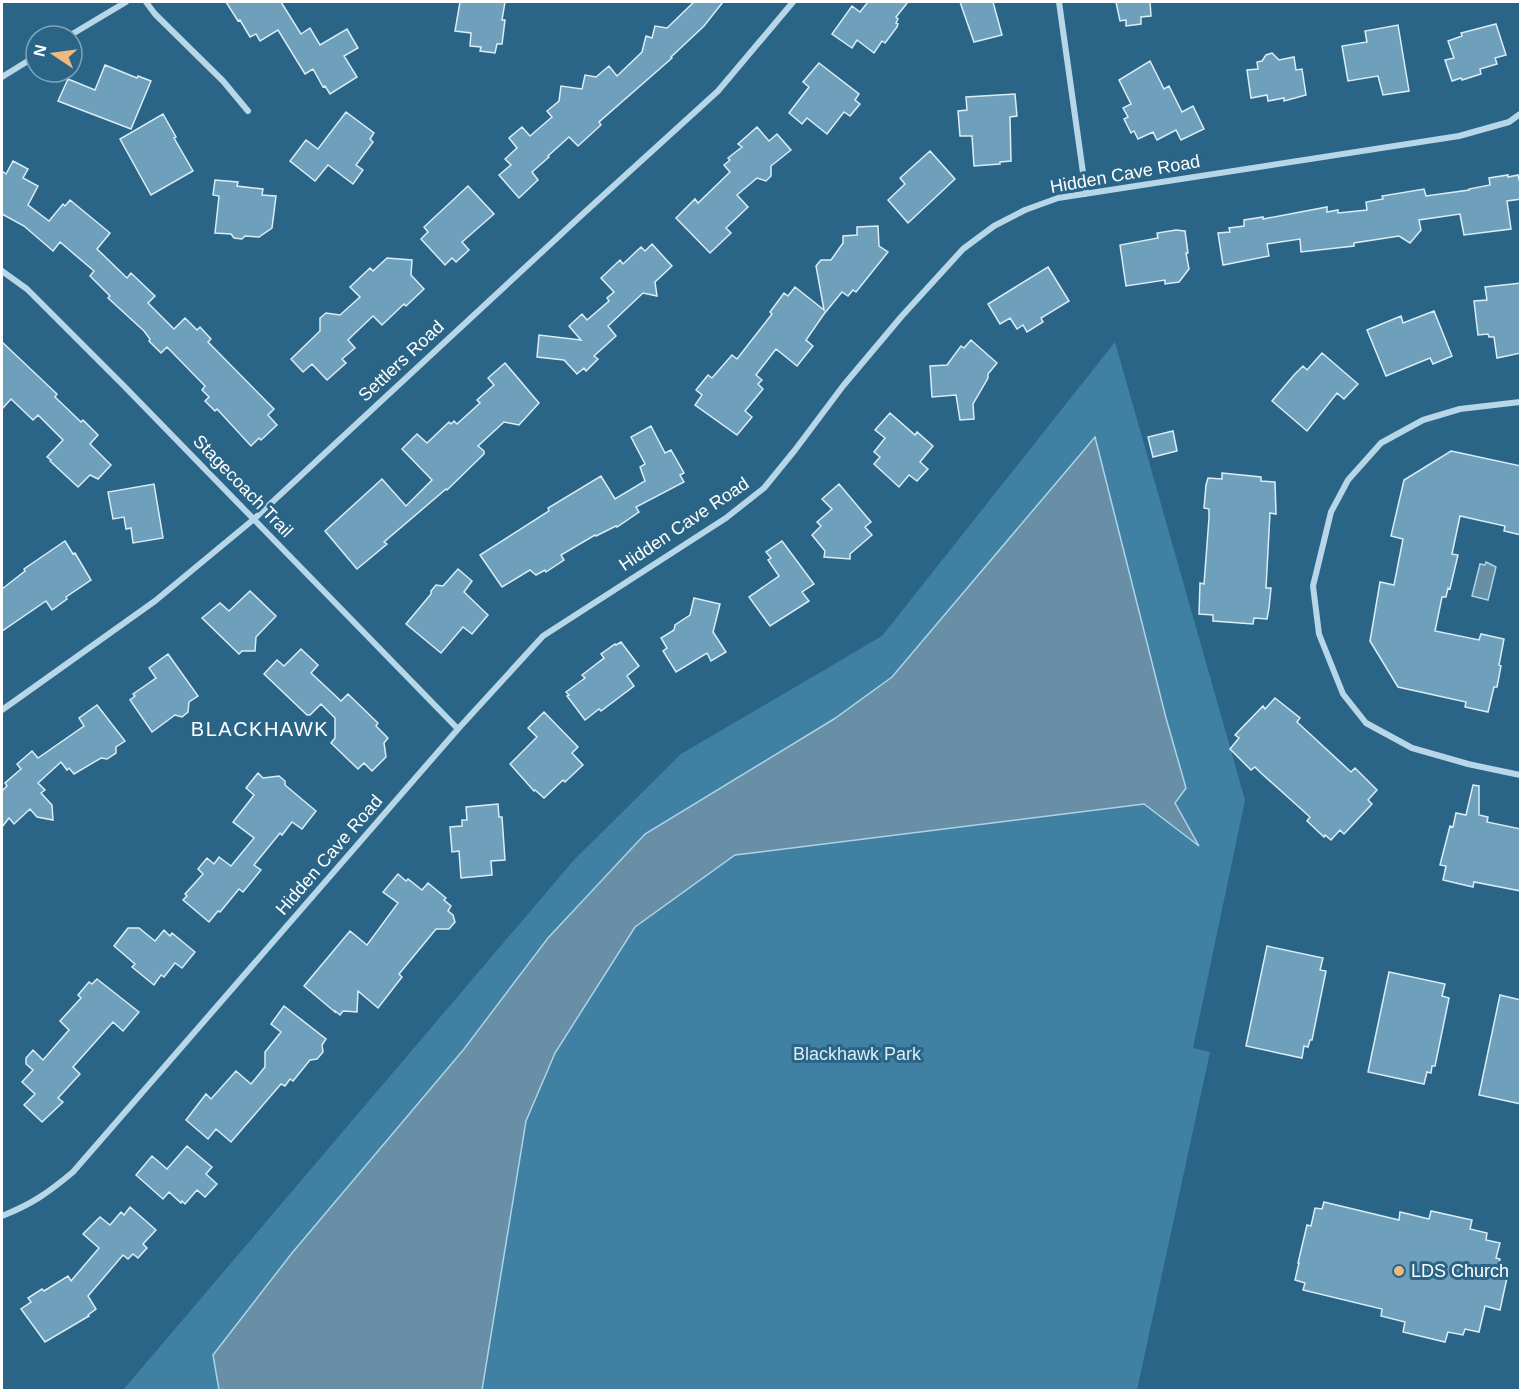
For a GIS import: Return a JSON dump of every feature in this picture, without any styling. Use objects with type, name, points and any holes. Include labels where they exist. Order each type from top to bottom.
[{"type":"street","points":[[84,27],[126,2]]},
{"type":"street","points":[[146,2],[155,14],[223,81],[248,111]]},
{"type":"street","name":"Settlers Road","points":[[2,710],[156,601],[255,519],[576,219],[718,91],[793,2]]},
{"type":"street","points":[[1059,2],[1086,194]]},
{"type":"street","points":[[2,77],[24,63]]},
{"type":"street","name":"Hidden Cave Road","points":[[2,1216],[48,1193],[81,1164],[458,729],[543,636],[726,518],[764,488],[843,386],[901,317],[963,249],[994,226],[1025,210],[1058,198],[1459,136],[1509,122],[1521,114]]},
{"type":"street","name":"Stagecoach Trail","points":[[2,271],[27,289],[255,519],[458,729]]},
{"type":"street","points":[[1521,402],[1460,410],[1422,420],[1381,443],[1348,480],[1331,512],[1313,586],[1319,634],[1343,693],[1366,723],[1412,748],[1468,764],[1521,775]]},
{"type":"green space","name":"Blackhawk Park","points":[[1115,342],[1245,800],[1193,1048],[1210,1052],[1137,1390],[123,1390],[573,861],[681,754],[882,636]]},
{"type":"shaded area","points":[[1095,437],[1186,788],[1175,803],[1199,846],[1144,804],[735,855],[635,927],[555,1053],[526,1121],[482,1390],[219,1390],[213,1355],[292,1253],[464,1049],[548,938],[645,834],[834,719],[892,677]]},
{"type":"shaded area","points":[[1486,562],[1496,567],[1488,600],[1472,596],[1480,564],[1485,565]]},
{"type":"building","points":[[226,2],[281,2],[301,34],[310,28],[320,45],[347,29],[358,48],[344,56],[357,77],[330,94],[325,86],[323,87],[313,69],[305,74],[278,30],[260,41],[256,34],[250,37]]},
{"type":"building","points":[[460,2],[505,2],[502,44],[497,44],[495,53],[480,51],[481,47],[470,46],[471,33],[455,31]]},
{"type":"building","points":[[694,2],[723,2],[704,26],[672,58],[599,122],[601,125],[578,146],[569,137],[548,156],[532,172],[538,180],[519,198],[499,175],[511,165],[505,159],[517,148],[509,138],[522,127],[530,136],[552,117],[547,111],[559,101],[561,86],[582,89],[585,75],[596,77],[609,66],[617,76],[642,52],[646,36],[652,38],[655,26],[667,28]]},
{"type":"building","points":[[868,2],[908,2],[896,17],[897,27],[885,43],[882,41],[874,53],[857,40],[852,48],[832,34],[852,6],[860,12]]},
{"type":"building","points":[[960,2],[993,2],[1002,35],[974,42]]},
{"type":"building","points":[[1116,2],[1150,2],[1151,16],[1141,17],[1141,24],[1126,26],[1126,20],[1120,21]]},
{"type":"building","points":[[1496,24],[1506,55],[1495,58],[1497,64],[1480,69],[1481,74],[1452,81],[1445,60],[1454,58],[1448,41],[1462,36],[1461,33]]},
{"type":"building","points":[[1398,25],[1409,91],[1383,95],[1378,76],[1348,81],[1342,46],[1367,42],[1365,31]]},
{"type":"building","points":[[1272,53],[1279,60],[1294,57],[1296,70],[1302,69],[1306,95],[1284,101],[1284,98],[1268,101],[1267,95],[1251,98],[1247,70],[1258,69],[1257,62]]},
{"type":"building","points":[[1150,61],[1164,89],[1169,86],[1182,112],[1193,106],[1204,129],[1181,140],[1176,130],[1157,140],[1153,132],[1138,139],[1134,131],[1131,133],[1124,119],[1128,117],[1123,108],[1131,104],[1119,80]]},
{"type":"building","points":[[819,63],[859,94],[855,100],[860,104],[850,116],[844,112],[827,134],[807,118],[802,124],[789,113],[809,87],[803,82]]},
{"type":"building","points":[[105,65],[151,81],[131,129],[58,101],[66,84],[80,84],[95,90]]},
{"type":"building","points":[[1015,94],[1017,116],[1010,117],[1011,161],[974,166],[972,136],[960,136],[958,111],[967,110],[966,97]]},
{"type":"building","points":[[346,112],[374,133],[370,139],[373,142],[356,165],[363,170],[353,184],[328,165],[315,181],[290,161],[306,140],[318,149]]},
{"type":"building","points":[[163,114],[193,171],[151,195],[120,139]]},
{"type":"building","points":[[757,127],[769,141],[777,134],[791,150],[771,166],[771,176],[766,181],[757,178],[737,195],[748,207],[726,228],[731,233],[710,253],[676,218],[695,199],[698,203],[730,172],[724,165],[730,160],[728,158],[742,147],[738,144]]},
{"type":"building","points":[[930,151],[955,179],[908,223],[888,200],[905,184],[900,178]]},
{"type":"building","points":[[13,161],[28,169],[23,178],[38,186],[28,205],[49,221],[63,204],[65,206],[70,200],[110,233],[97,249],[127,278],[131,273],[155,296],[148,303],[174,329],[185,318],[197,330],[200,327],[211,339],[208,342],[274,409],[268,415],[277,425],[251,446],[217,409],[215,411],[205,401],[209,397],[202,390],[205,386],[167,347],[161,353],[149,341],[144,331],[108,298],[110,296],[90,276],[94,271],[60,242],[53,251],[24,226],[2,214],[2,171],[6,174]]},
{"type":"building","points":[[1508,175],[1508,177],[1518,175],[1521,188],[1521,199],[1507,201],[1511,229],[1464,235],[1460,214],[1419,220],[1421,230],[1410,243],[1399,236],[1354,243],[1354,246],[1301,252],[1300,239],[1267,244],[1269,256],[1223,265],[1218,233],[1230,232],[1229,228],[1244,226],[1244,220],[1263,217],[1263,219],[1327,207],[1327,212],[1338,210],[1338,213],[1367,210],[1366,202],[1383,199],[1382,196],[1424,189],[1426,196],[1469,190],[1490,185],[1489,178]]},
{"type":"building","points":[[215,180],[238,182],[237,186],[263,189],[262,195],[276,196],[272,228],[259,237],[245,236],[242,239],[234,238],[231,234],[215,233],[219,196],[213,195]]},
{"type":"building","points":[[468,186],[494,214],[462,242],[469,250],[456,262],[452,258],[445,265],[421,239],[428,232],[424,227]]},
{"type":"building","points":[[878,226],[879,246],[888,252],[856,292],[853,290],[848,296],[842,292],[824,314],[806,340],[813,346],[797,366],[776,349],[756,375],[762,380],[758,384],[763,389],[745,411],[752,417],[737,435],[695,405],[702,395],[696,390],[708,375],[712,378],[732,355],[737,359],[772,314],[770,312],[784,293],[788,296],[795,287],[824,310],[816,266],[821,260],[831,260],[843,243],[843,236],[857,235],[857,227]]},
{"type":"building","points":[[1185,231],[1189,269],[1179,282],[1165,284],[1165,280],[1126,286],[1120,245],[1158,238],[1157,233]]},
{"type":"building","points":[[652,244],[672,266],[655,282],[657,296],[643,293],[608,326],[616,336],[594,356],[598,359],[586,371],[584,368],[577,374],[564,360],[537,357],[539,335],[581,340],[569,326],[582,314],[587,320],[609,301],[607,298],[614,292],[601,278],[620,260],[623,264],[641,247],[645,251]]},
{"type":"building","points":[[387,258],[412,260],[411,275],[424,289],[382,325],[373,316],[348,340],[355,348],[342,359],[346,363],[327,380],[312,364],[303,372],[291,359],[320,331],[320,318],[326,313],[340,315],[360,297],[350,287],[370,268],[373,271]]},
{"type":"building","points":[[1048,267],[1069,301],[1041,318],[1043,322],[1027,332],[1023,325],[1017,329],[1010,318],[1000,324],[988,304]]},
{"type":"building","points":[[1521,283],[1521,353],[1497,358],[1494,337],[1489,337],[1488,334],[1478,335],[1474,301],[1487,300],[1485,287]]},
{"type":"building","points":[[1434,311],[1452,356],[1433,364],[1430,358],[1386,376],[1367,330],[1401,316],[1403,323]]},
{"type":"building","points":[[971,340],[997,363],[988,374],[973,404],[974,419],[960,420],[956,395],[932,397],[930,366],[947,365],[961,346],[964,348]]},
{"type":"building","points":[[2,342],[57,394],[55,397],[98,435],[90,444],[111,465],[98,479],[90,475],[78,487],[47,457],[63,440],[38,415],[33,420],[11,399],[2,409]]},
{"type":"building","points":[[1322,353],[1358,384],[1344,399],[1337,393],[1307,431],[1272,401],[1303,366],[1307,370]]},
{"type":"building","points":[[505,363],[539,403],[519,425],[504,422],[478,446],[484,454],[447,490],[384,542],[387,544],[357,569],[325,531],[382,479],[406,506],[432,480],[402,449],[417,434],[427,443],[449,422],[451,424],[454,421],[457,424],[480,403],[477,400],[494,385],[488,378]]},
{"type":"building","points":[[890,413],[915,435],[917,432],[933,446],[920,462],[928,469],[917,481],[909,475],[899,487],[874,464],[880,457],[874,452],[885,438],[875,430]]},
{"type":"building","points":[[651,426],[665,453],[671,450],[684,473],[680,475],[684,482],[636,507],[639,512],[617,527],[595,535],[561,555],[564,560],[546,572],[545,570],[536,575],[530,570],[502,587],[480,555],[549,511],[548,508],[601,476],[615,499],[645,481],[640,467],[645,464],[631,437]]},
{"type":"building","points":[[1173,431],[1177,451],[1153,457],[1148,437]]},
{"type":"building","points":[[1451,451],[1521,466],[1521,535],[1504,531],[1505,526],[1460,516],[1452,554],[1458,555],[1450,589],[1448,588],[1446,597],[1442,597],[1435,631],[1479,640],[1481,634],[1504,639],[1497,687],[1494,687],[1488,712],[1465,707],[1466,702],[1398,687],[1370,641],[1380,582],[1394,585],[1403,539],[1391,536],[1404,480]]},
{"type":"building","points":[[1222,473],[1261,477],[1261,481],[1275,482],[1276,514],[1270,513],[1266,588],[1271,588],[1269,608],[1267,619],[1254,618],[1253,624],[1213,621],[1213,615],[1199,614],[1200,583],[1204,584],[1209,518],[1209,509],[1204,508],[1206,485],[1208,478],[1222,479]]},
{"type":"building","points":[[154,484],[163,538],[133,543],[131,528],[126,529],[124,517],[113,519],[108,492]]},
{"type":"building","points":[[839,484],[871,522],[865,527],[872,535],[850,554],[850,559],[824,557],[825,551],[812,535],[821,526],[817,522],[832,509],[822,499]]},
{"type":"building","points":[[65,541],[91,580],[52,610],[46,601],[2,631],[2,589],[25,571],[24,569]]},
{"type":"building","points":[[782,541],[814,584],[802,592],[809,601],[770,626],[749,597],[779,576],[768,560],[771,558],[766,552]]},
{"type":"building","points":[[458,569],[472,581],[464,592],[488,615],[472,634],[463,627],[441,653],[406,624],[436,585],[443,586]]},
{"type":"building","points":[[250,591],[276,616],[256,637],[255,651],[242,651],[239,654],[202,618],[220,603],[229,611]]},
{"type":"building","points":[[694,598],[720,604],[713,632],[726,652],[711,661],[707,653],[676,672],[663,651],[667,648],[661,638],[674,630],[675,625],[690,615]]},
{"type":"building","points":[[621,642],[639,666],[627,676],[634,686],[585,720],[566,692],[585,678],[582,675],[604,658],[601,654]]},
{"type":"building","points":[[301,649],[318,665],[311,673],[341,701],[348,694],[378,723],[376,726],[388,738],[384,743],[386,757],[372,771],[364,763],[358,769],[331,743],[335,738],[335,718],[321,704],[310,715],[307,715],[264,674],[277,660],[284,666]]},
{"type":"building","points":[[168,654],[198,696],[189,702],[188,712],[182,717],[175,715],[152,732],[130,700],[135,696],[133,694],[156,678],[149,668]]},
{"type":"building","points":[[1275,698],[1300,718],[1297,722],[1351,772],[1355,768],[1377,790],[1368,800],[1372,804],[1344,834],[1340,830],[1331,840],[1325,835],[1324,837],[1307,821],[1310,817],[1255,767],[1251,770],[1230,749],[1239,738],[1235,735],[1263,706],[1265,709]]},
{"type":"building","points":[[97,705],[125,741],[116,747],[116,753],[107,759],[101,758],[74,774],[69,768],[67,770],[61,762],[38,783],[45,790],[41,793],[52,805],[53,820],[37,817],[30,809],[14,824],[9,818],[2,827],[2,791],[7,786],[5,783],[21,769],[17,764],[32,751],[38,758],[84,726],[79,718]]},
{"type":"building","points":[[544,712],[578,747],[572,753],[583,765],[544,798],[534,791],[510,764],[537,737],[528,728]]},
{"type":"building","points":[[258,773],[263,778],[279,776],[285,781],[285,785],[316,811],[302,829],[292,822],[282,835],[280,833],[254,865],[261,870],[243,892],[239,889],[209,922],[183,900],[187,896],[185,894],[203,874],[198,869],[207,858],[214,864],[219,857],[231,866],[254,838],[233,822],[254,795],[246,788]]},
{"type":"building","points":[[1473,785],[1479,786],[1479,815],[1488,817],[1487,822],[1521,829],[1521,891],[1474,882],[1473,887],[1443,880],[1446,866],[1440,865],[1450,826],[1453,827],[1456,813],[1466,815]]},
{"type":"building","points":[[498,804],[499,817],[502,817],[505,860],[491,861],[492,875],[461,878],[459,851],[452,852],[450,827],[462,826],[462,820],[467,820],[466,807]]},
{"type":"building","points":[[398,874],[422,890],[428,883],[446,898],[444,900],[451,906],[448,911],[453,915],[455,922],[449,929],[436,929],[399,974],[402,977],[378,1008],[358,991],[357,1012],[343,1011],[340,1015],[304,986],[350,931],[367,945],[398,903],[383,892]]},
{"type":"building","points":[[128,928],[139,928],[155,941],[164,930],[170,936],[172,933],[195,952],[182,968],[175,963],[164,977],[161,975],[154,985],[132,967],[135,964],[114,946]]},
{"type":"building","points":[[1267,946],[1323,958],[1320,970],[1326,971],[1312,1040],[1308,1047],[1304,1046],[1302,1058],[1246,1046]]},
{"type":"building","points":[[1389,972],[1445,984],[1442,996],[1449,998],[1435,1066],[1432,1066],[1431,1073],[1427,1072],[1424,1084],[1368,1072]]},
{"type":"building","points":[[97,979],[139,1012],[123,1031],[113,1022],[73,1067],[80,1074],[58,1098],[63,1102],[42,1122],[24,1105],[35,1094],[22,1082],[33,1070],[26,1064],[26,1058],[33,1050],[43,1060],[69,1030],[60,1021],[81,998],[78,995],[89,982],[92,984]]},
{"type":"building","points":[[1500,995],[1521,1000],[1521,1104],[1479,1095]]},
{"type":"building","points":[[284,1006],[326,1039],[322,1045],[323,1052],[317,1059],[310,1060],[293,1081],[290,1079],[285,1086],[281,1084],[231,1142],[216,1129],[208,1139],[186,1120],[206,1094],[211,1099],[236,1071],[251,1084],[265,1067],[265,1052],[281,1032],[271,1024]]},
{"type":"building","points":[[187,1146],[212,1167],[206,1174],[217,1184],[205,1197],[197,1190],[185,1204],[169,1192],[163,1199],[136,1175],[152,1156],[167,1169]]},
{"type":"building","name":"LDS Church","points":[[1324,1202],[1399,1220],[1400,1212],[1429,1219],[1431,1211],[1472,1220],[1470,1229],[1487,1233],[1486,1240],[1500,1243],[1496,1258],[1500,1259],[1497,1270],[1508,1273],[1500,1310],[1485,1306],[1479,1332],[1465,1329],[1463,1335],[1448,1332],[1445,1342],[1403,1332],[1405,1322],[1381,1316],[1382,1309],[1303,1290],[1305,1283],[1295,1280],[1307,1225],[1311,1226],[1315,1208],[1322,1209]]},
{"type":"building","points":[[130,1207],[156,1230],[143,1244],[147,1248],[138,1258],[133,1254],[128,1259],[123,1255],[88,1296],[96,1309],[89,1316],[45,1342],[21,1309],[31,1302],[28,1298],[42,1289],[44,1291],[68,1276],[71,1281],[99,1248],[83,1234],[100,1217],[110,1225],[121,1212],[124,1215]]},
{"type":"place","name":"LDS Church","points":[[1399,1271]]},
{"type":"district","name":"BLACKHAWK","points":[[260,729]]}]
